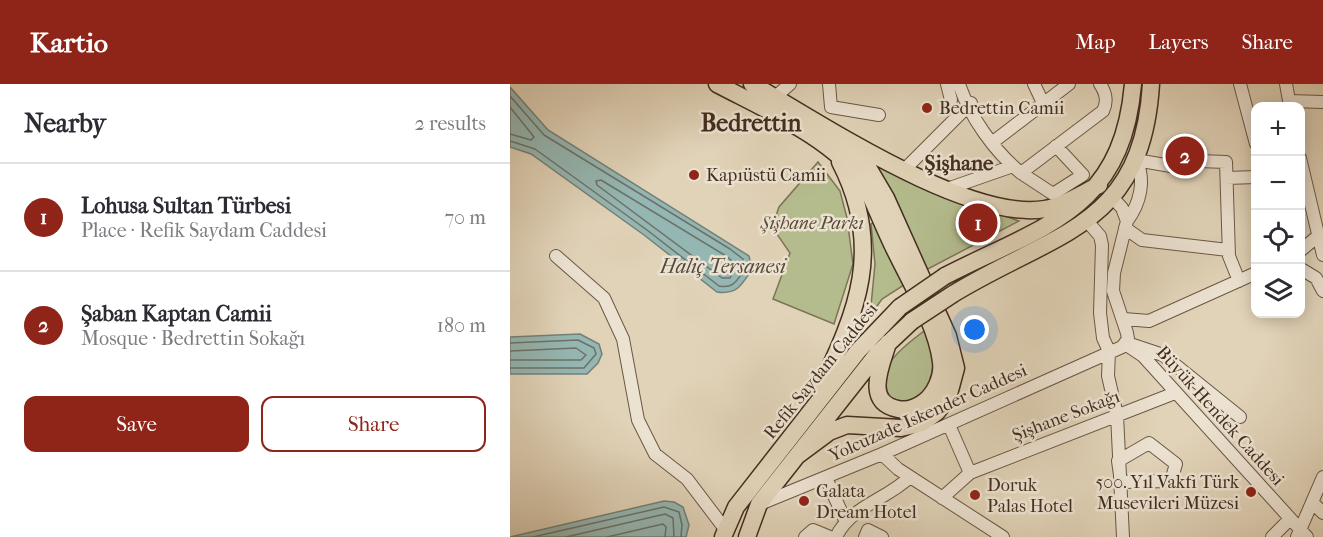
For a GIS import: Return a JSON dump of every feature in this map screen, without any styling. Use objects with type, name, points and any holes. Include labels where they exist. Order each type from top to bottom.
[{"type":"main road","points":[[717,84],[835,153],[857,172],[866,186],[934,336],[942,365],[933,393],[917,407],[906,409],[892,406],[878,392],[878,372],[888,344]]},
{"type":"main road","points":[[752,84],[833,132],[904,170],[947,189],[999,207],[1025,211],[1048,209],[1099,185],[1113,198]]},
{"type":"main road","name":"Refik Saydam Caddesi","points":[[728,534],[754,485],[868,338],[900,307],[945,276],[1057,219],[1099,185],[1124,140],[1134,84]]},
{"type":"main road","name":"Refik Saydam Caddesi","points":[[747,537],[759,504],[888,344],[912,321],[953,294],[1087,221],[1113,198],[1136,160],[1146,126],[1151,84]]},
{"type":"main road","points":[[798,455],[829,432],[847,425],[901,428],[922,423],[937,412],[948,398],[956,368],[948,336],[886,198],[866,164],[833,132]]},
{"type":"main road","points":[[808,416],[843,341],[858,299],[862,274],[862,239],[858,211],[850,185],[835,153]]},
{"type":"street","points":[[775,97],[790,84]]},
{"type":"street","points":[[829,84],[831,107],[879,115]]},
{"type":"street","points":[[947,84],[951,100]]},
{"type":"street","points":[[959,84],[993,142],[1017,170],[1053,194],[1083,175],[1056,146]]},
{"type":"street","points":[[966,84],[970,104]]},
{"type":"street","points":[[1034,84],[1043,103]]},
{"type":"street","points":[[993,142],[1069,84]]},
{"type":"street","points":[[947,189],[1017,170],[1056,146],[1103,111],[1106,105],[1106,93],[1100,84]]},
{"type":"street","points":[[1240,84],[1251,125]]},
{"type":"street","points":[[1286,84],[1289,102]]},
{"type":"street","points":[[1305,103],[1323,102]]},
{"type":"street","points":[[904,170],[970,104]]},
{"type":"street","points":[[1136,160],[1188,169],[1199,161],[1226,162],[1228,250],[1239,281]]},
{"type":"street","points":[[1125,344],[1128,339],[1124,319],[1116,306],[1113,291],[1114,273],[1126,225],[1140,195],[1140,169],[1136,160]]},
{"type":"street","points":[[1227,178],[1251,177]]},
{"type":"street","points":[[1305,186],[1323,255]]},
{"type":"street","points":[[1113,198],[1122,208],[1126,225],[1142,240],[1228,250]]},
{"type":"street","points":[[1087,221],[1100,236],[1102,245],[1100,314],[1103,338],[1109,351],[1108,376],[1117,415],[1123,537]]},
{"type":"street","points":[[1305,247],[1318,236]]},
{"type":"street","points":[[556,256],[604,298],[623,339],[638,420],[655,454],[687,479],[728,534]]},
{"type":"street","points":[[1305,271],[1316,278],[1323,291]]},
{"type":"street","points":[[1124,319],[1149,321],[1251,275]]},
{"type":"street","name":"Yolcuzade Iskender Caddesi","points":[[759,504],[949,425],[1125,344]]},
{"type":"street","name":"Büyük Hendek Caddesi","points":[[1125,344],[1143,356],[1302,535]]},
{"type":"street","name":"Büyük Hendek Caddesi","points":[[1125,344],[1136,345],[1163,355],[1240,417]]},
{"type":"street","name":"Şişhane Sokağı","points":[[942,498],[970,473],[1175,393]]},
{"type":"street","points":[[949,425],[970,473]]},
{"type":"street","points":[[1149,443],[1176,464],[1171,481],[1121,482],[1118,461],[1149,443]]},
{"type":"street","points":[[882,454],[910,477],[1003,537]]},
{"type":"street","points":[[836,537],[845,520],[875,499],[899,488],[910,477]]},
{"type":"street","points":[[1302,535],[1312,502],[1323,477]]},
{"type":"street","points":[[826,478],[845,520]]},
{"type":"street","points":[[1312,502],[1323,513]]},
{"type":"street","points":[[1272,537],[1289,520]]},
{"type":"street","points":[[806,537],[813,530],[830,537]]},
{"type":"street","points":[[867,533],[882,537]]},
{"type":"green space","name":"Şişhane Parkı","points":[[818,162],[840,191],[847,218],[853,264],[834,324],[773,299],[790,253],[772,227],[779,207]]},
{"type":"green space","points":[[880,167],[922,187],[1019,221],[926,270],[890,188],[877,169]]},
{"type":"green space","points":[[875,222],[904,285],[882,299],[870,316],[875,264],[871,224]]},
{"type":"green space","points":[[924,331],[934,359],[933,374],[919,400],[896,403],[885,393],[884,374],[901,349]]},
{"type":"water","name":"Haliç Tersanesi","points":[[510,87],[548,130],[749,256],[752,269],[742,284],[730,292],[717,292],[644,235],[531,154],[510,147]]},
{"type":"water","points":[[580,334],[599,344],[602,354],[598,363],[587,374],[510,374],[510,337]]},
{"type":"water","points":[[664,501],[674,502],[683,507],[689,525],[686,537],[510,537]]},
{"type":"place","name":"Bedrettin Camii","points":[[927,108]]},
{"type":"place","name":"Şaban Kaptan Camii","points":[[1185,156]]},
{"type":"place","name":"Kapıüstü Camii","points":[[694,175]]},
{"type":"place","name":"Lohusa Sultan Türbesi","points":[[978,223]]},
{"type":"place","name":"500. Yıl Vakfı Türk Musevileri Müzesi","points":[[1251,492]]},
{"type":"place","name":"Doruk Palas Hotel","points":[[975,495]]},
{"type":"place","name":"Galata Dream Hotel","points":[[804,501]]},
{"type":"district","name":"Bedrettin","points":[[751,123]]},
{"type":"district","name":"Şişhane","points":[[959,163]]}]
